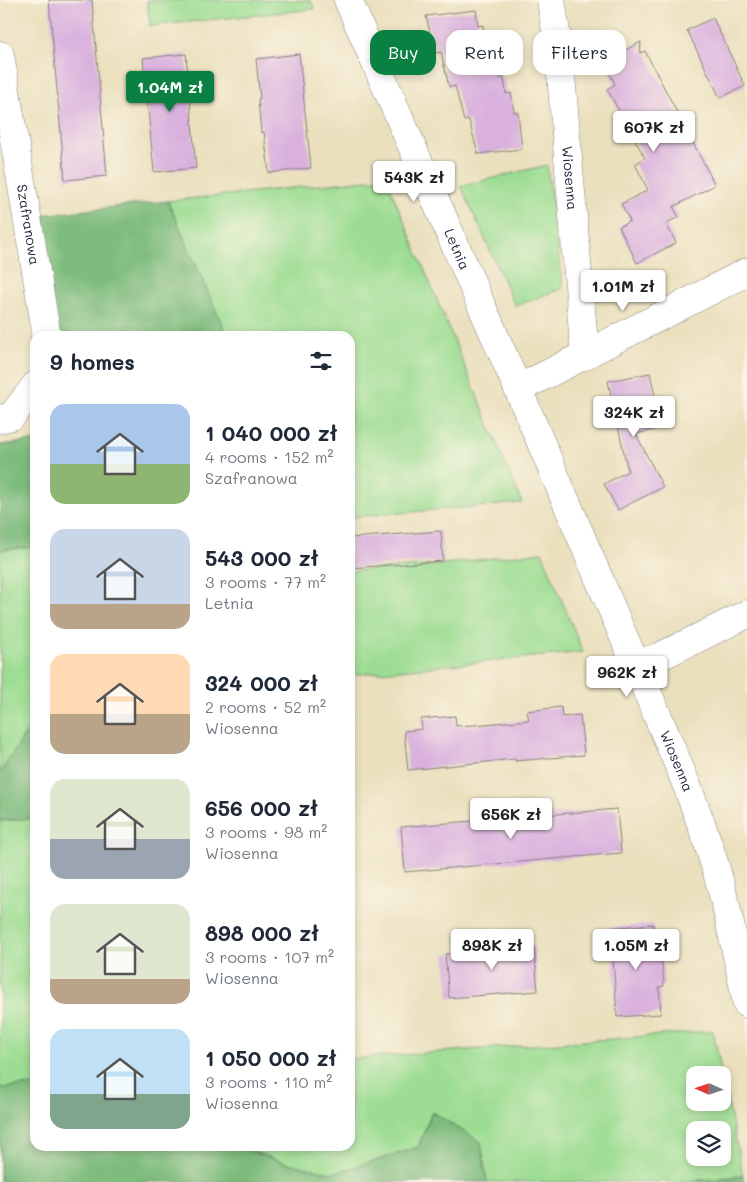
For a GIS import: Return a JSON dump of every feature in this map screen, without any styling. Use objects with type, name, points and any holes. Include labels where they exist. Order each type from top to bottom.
[{"type":"street","name":"Letnia","points":[[348,0],[518,389]]},
{"type":"street","name":"Wiosenna","points":[[551,0],[559,52],[585,356]]},
{"type":"street","name":"Szafranowa","points":[[0,55],[45,331]]},
{"type":"street","points":[[518,389],[747,272]]},
{"type":"street","name":"Wiosenna","points":[[518,389],[682,771],[701,822],[718,877],[736,948],[747,1004]]},
{"type":"street","points":[[0,419],[12,416],[29,394]]},
{"type":"street","points":[[636,664],[659,657],[747,614]]},
{"type":"green space","points":[[147,0],[310,0],[315,9],[150,26]]},
{"type":"green space","points":[[547,165],[563,288],[515,306],[461,186]]},
{"type":"green space","points":[[386,178],[522,503],[355,517],[355,331],[225,331],[168,201]]},
{"type":"green space","points":[[168,201],[225,331],[56,331],[42,215]]},
{"type":"green space","points":[[30,442],[30,547],[0,550],[0,445]]},
{"type":"green space","points":[[30,547],[30,685],[28,688],[30,691],[30,729],[0,773],[0,550]]},
{"type":"green space","points":[[542,552],[583,652],[355,675],[355,571],[437,565]]},
{"type":"green space","points":[[30,729],[30,818],[0,821],[0,773]]},
{"type":"green space","points":[[30,818],[30,1085],[0,1088],[0,821]]},
{"type":"green space","points":[[713,1031],[720,1066],[686,1066],[686,1111],[730,1111],[743,1176],[682,1182],[487,1182],[481,1142],[431,1113],[418,1147],[332,1173],[286,1163],[251,1151],[355,1151],[355,1059]]},
{"type":"green space","points":[[30,1085],[30,1151],[251,1151],[286,1163],[332,1173],[418,1147],[432,1112],[481,1142],[487,1182],[0,1182],[0,1088]]},
{"type":"green space","points":[[743,1176],[744,1182],[682,1182]]},
{"type":"building","points":[[49,0],[92,0],[107,176],[65,180]]},
{"type":"building","points":[[476,10],[478,26],[483,25],[484,30],[446,30],[446,74],[441,52],[436,53],[436,30],[429,30],[426,16]]},
{"type":"building","points":[[713,18],[745,86],[720,98],[687,30]]},
{"type":"building","points":[[641,42],[640,53],[645,51],[715,185],[673,207],[679,217],[666,223],[676,243],[637,263],[619,227],[630,221],[621,204],[648,190],[635,164],[645,158],[607,89],[615,84],[611,75],[626,75],[626,50]]},
{"type":"building","points":[[186,54],[196,168],[154,172],[143,58]]},
{"type":"building","points":[[299,54],[311,168],[269,173],[264,132],[261,133],[256,59]]},
{"type":"building","points":[[446,75],[500,75],[500,78],[504,78],[506,94],[511,93],[514,112],[518,112],[522,149],[478,154],[469,120],[464,121],[455,86],[449,87]]},
{"type":"building","points":[[650,373],[662,428],[636,434],[663,487],[618,510],[604,484],[628,471],[608,381]]},
{"type":"building","points":[[441,531],[443,561],[355,568],[355,538]]},
{"type":"building","points":[[561,707],[562,717],[580,715],[584,755],[515,761],[515,759],[408,770],[404,731],[422,729],[421,719],[455,716],[456,726],[474,725],[529,720],[527,711]]},
{"type":"building","points":[[617,809],[621,853],[405,872],[401,827]]},
{"type":"building","points":[[653,924],[655,952],[661,951],[664,986],[659,987],[661,1014],[617,1017],[609,928]]},
{"type":"building","points":[[507,944],[507,949],[534,946],[538,991],[449,998],[445,954],[472,952],[472,947]]}]
